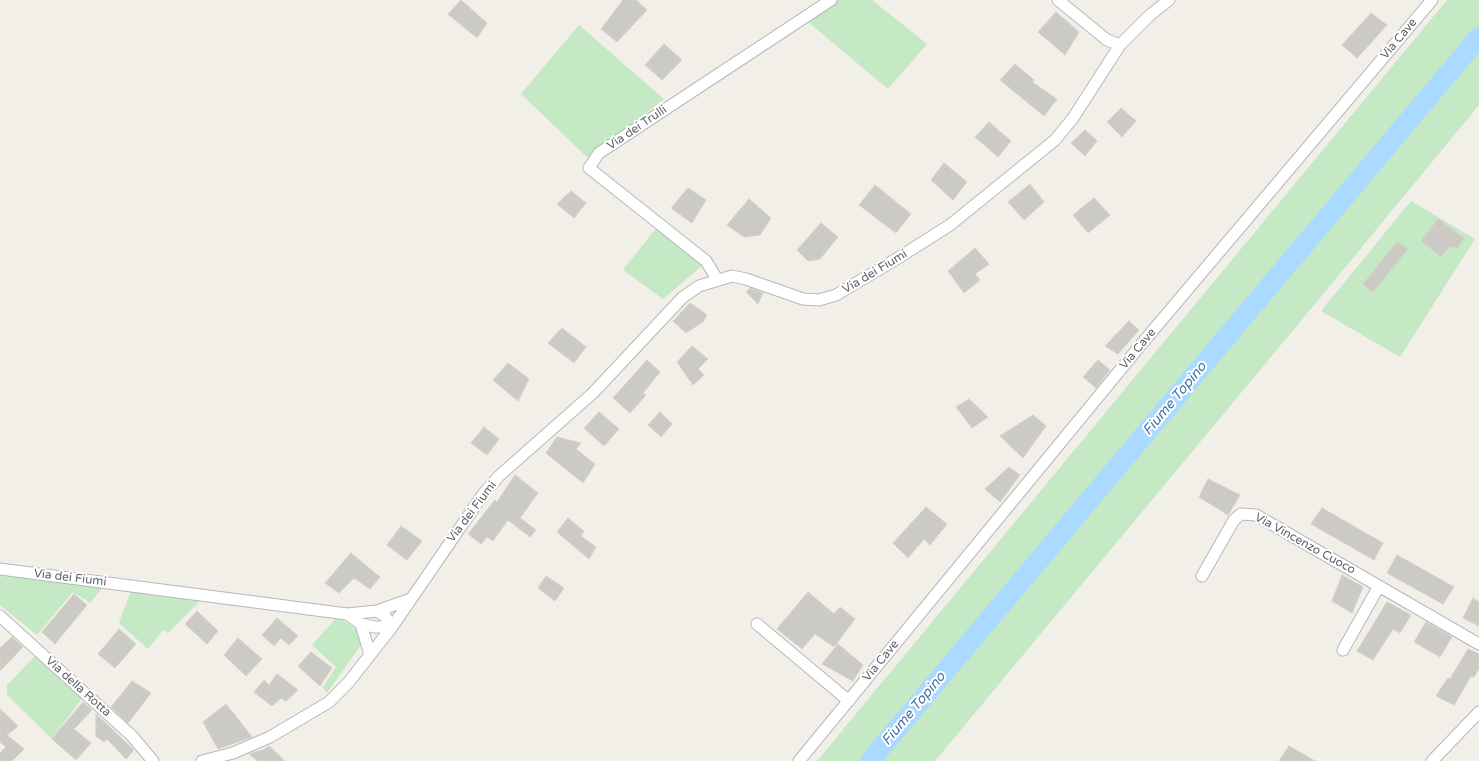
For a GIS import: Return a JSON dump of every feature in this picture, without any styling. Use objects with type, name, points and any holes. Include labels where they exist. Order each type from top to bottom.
[{"type":"street","name":"Via dei Trulli","points":[[717,279],[706,262],[589,168],[599,153],[831,0]]},
{"type":"street","points":[[1058,0],[1107,40],[1120,44]]},
{"type":"street","name":"Via dei Fiumi","points":[[202,761],[235,757],[329,702],[348,683],[392,627],[464,520],[499,476],[593,393],[683,297],[699,286],[732,276],[803,299],[819,300],[836,295],[950,225],[1054,140],[1072,118],[1120,44],[1150,15],[1169,0]]},
{"type":"street","name":"Via Cave","points":[[799,761],[1144,341],[1432,0]]},
{"type":"street","name":"Via Vincenzo Cuoco","points":[[1202,576],[1234,520],[1241,514],[1256,515],[1479,644]]},
{"type":"street","name":"Via dei Fiumi","points":[[0,569],[347,614],[377,611],[411,599]]},
{"type":"street","points":[[1343,650],[1379,586]]},
{"type":"street","points":[[377,611],[385,616],[392,627]]},
{"type":"street","name":"Via dei Fiumi","points":[[347,614],[361,624],[374,627],[392,627]]},
{"type":"street","name":"Via della Rotta","points":[[0,616],[132,736],[153,761]]},
{"type":"street","points":[[361,624],[370,655]]},
{"type":"street","points":[[757,624],[849,701]]},
{"type":"street","points":[[1432,761],[1479,712]]},
{"type":"green space","points":[[839,0],[872,0],[927,44],[888,89],[807,21]]},
{"type":"green space","points":[[1447,0],[1479,0],[1479,105],[1329,287],[935,761],[817,761]]},
{"type":"green space","points":[[579,25],[664,99],[588,158],[521,94]]},
{"type":"green space","points":[[1411,201],[1475,239],[1400,357],[1321,311]]},
{"type":"green space","points":[[657,227],[704,264],[663,299],[623,270]]},
{"type":"green space","points":[[0,572],[104,586],[90,603],[73,592],[37,635],[0,605]]},
{"type":"green space","points":[[133,585],[203,598],[168,633],[163,630],[148,649],[119,623]]},
{"type":"green space","points":[[337,617],[358,630],[361,645],[327,693],[323,687],[336,667],[312,645]]},
{"type":"green space","points":[[37,654],[83,697],[52,739],[7,695],[7,685]]},
{"type":"building","points":[[461,0],[487,23],[477,38],[448,14]]},
{"type":"building","points":[[623,0],[636,0],[647,10],[617,42],[601,29]]},
{"type":"building","points":[[1056,12],[1079,32],[1065,55],[1038,32]]},
{"type":"building","points":[[1371,13],[1387,25],[1357,58],[1342,45]]},
{"type":"building","points":[[664,44],[682,60],[662,80],[645,65]]},
{"type":"building","points":[[1015,64],[1034,80],[1032,82],[1057,99],[1044,116],[1000,80]]},
{"type":"building","points":[[1121,108],[1136,121],[1122,137],[1107,122]]},
{"type":"building","points":[[989,122],[1011,141],[998,157],[975,137]]},
{"type":"building","points":[[1085,130],[1097,141],[1085,156],[1071,143]]},
{"type":"building","points":[[944,163],[967,182],[953,200],[931,180]]},
{"type":"building","points":[[1030,184],[1044,202],[1024,220],[1008,202]]},
{"type":"building","points":[[875,185],[911,214],[896,233],[859,205]]},
{"type":"building","points":[[688,188],[706,200],[692,223],[671,208]]},
{"type":"building","points":[[571,191],[586,203],[574,218],[557,204]]},
{"type":"building","points":[[1094,198],[1110,215],[1088,233],[1073,215]]},
{"type":"building","points":[[749,199],[771,218],[760,235],[744,237],[727,225]]},
{"type":"building","points":[[1438,219],[1464,238],[1457,249],[1450,246],[1441,257],[1421,241]]},
{"type":"building","points":[[821,223],[838,237],[820,259],[808,261],[797,250]]},
{"type":"building","points":[[1397,242],[1408,249],[1373,292],[1363,284]]},
{"type":"building","points":[[975,248],[989,264],[975,274],[980,280],[964,293],[948,271]]},
{"type":"building","points":[[750,288],[763,293],[758,304],[746,292]]},
{"type":"building","points":[[690,303],[707,315],[703,322],[686,333],[673,321]]},
{"type":"building","points":[[1129,321],[1139,330],[1118,354],[1105,346]]},
{"type":"building","points":[[562,328],[586,347],[574,363],[548,343]]},
{"type":"building","points":[[692,346],[708,359],[698,369],[704,375],[693,385],[677,362]]},
{"type":"building","points":[[647,360],[660,372],[643,393],[646,395],[630,413],[613,398]]},
{"type":"building","points":[[1098,360],[1110,370],[1096,388],[1083,377]]},
{"type":"building","points":[[508,363],[529,379],[518,401],[493,380]]},
{"type":"building","points":[[969,399],[988,417],[972,428],[956,407]]},
{"type":"building","points":[[599,412],[619,429],[604,446],[584,428]]},
{"type":"building","points":[[660,412],[672,424],[661,437],[648,425]]},
{"type":"building","points":[[1033,415],[1046,426],[1023,458],[1000,436]]},
{"type":"building","points":[[484,427],[499,439],[487,455],[471,443]]},
{"type":"building","points":[[557,437],[581,443],[576,449],[595,464],[583,483],[546,453]]},
{"type":"building","points":[[1009,467],[1020,475],[1000,502],[985,489]]},
{"type":"building","points":[[515,475],[538,493],[520,518],[536,530],[530,537],[508,520],[493,541],[487,537],[481,544],[468,534],[495,500],[497,502]]},
{"type":"building","points":[[1208,479],[1240,495],[1228,515],[1199,497]]},
{"type":"building","points":[[926,507],[947,524],[930,545],[924,539],[908,558],[893,543]]},
{"type":"building","points":[[1322,508],[1383,543],[1374,560],[1311,524]]},
{"type":"building","points":[[568,518],[584,531],[581,536],[596,547],[589,559],[557,532]]},
{"type":"building","points":[[401,526],[422,541],[407,560],[387,545]]},
{"type":"building","points":[[351,553],[380,577],[370,589],[354,578],[339,593],[325,583]]},
{"type":"building","points":[[1397,555],[1454,587],[1443,604],[1387,573]]},
{"type":"building","points":[[1342,575],[1363,587],[1352,613],[1332,601]]},
{"type":"building","points":[[546,576],[564,588],[555,601],[538,588]]},
{"type":"building","points":[[808,592],[834,614],[840,607],[855,619],[834,647],[815,634],[802,649],[777,629]]},
{"type":"building","points":[[74,594],[87,605],[55,644],[42,632]]},
{"type":"building","points":[[1473,598],[1479,602],[1479,626],[1463,618]]},
{"type":"building","points":[[1387,602],[1411,615],[1400,633],[1393,629],[1373,660],[1357,651]]},
{"type":"building","points":[[197,611],[218,631],[207,644],[185,624]]},
{"type":"building","points":[[277,618],[298,636],[289,645],[281,638],[274,646],[262,635]]},
{"type":"building","points":[[1426,622],[1452,637],[1440,657],[1414,642]]},
{"type":"building","points":[[119,629],[136,644],[115,668],[98,654]]},
{"type":"building","points":[[12,637],[23,647],[0,671],[0,648]]},
{"type":"building","points":[[238,638],[262,659],[246,676],[224,655]]},
{"type":"building","points":[[838,644],[863,665],[853,681],[822,664]]},
{"type":"building","points":[[1468,649],[1479,654],[1479,668],[1474,677],[1471,676],[1454,705],[1436,696],[1448,678],[1450,679]]},
{"type":"building","points":[[311,652],[332,668],[320,686],[298,666]]},
{"type":"building","points":[[277,674],[298,690],[286,701],[281,698],[272,706],[254,692],[264,680],[269,685]]},
{"type":"building","points":[[132,681],[151,693],[128,723],[111,707]]},
{"type":"building","points":[[83,702],[92,710],[74,729],[91,743],[76,760],[52,739]]},
{"type":"building","points":[[226,704],[252,737],[218,749],[203,722]]},
{"type":"building","points":[[0,709],[18,726],[7,735],[24,749],[12,761],[0,761],[0,753],[6,747],[0,742]]},
{"type":"building","points":[[96,714],[134,750],[126,759],[107,739],[104,742],[96,736]]},
{"type":"building","points":[[269,746],[285,761],[258,761],[249,754]]},
{"type":"building","points":[[1289,746],[1315,761],[1279,761]]},
{"type":"waterway","name":"Fiume Topino","points":[[870,761],[1479,37]]}]
